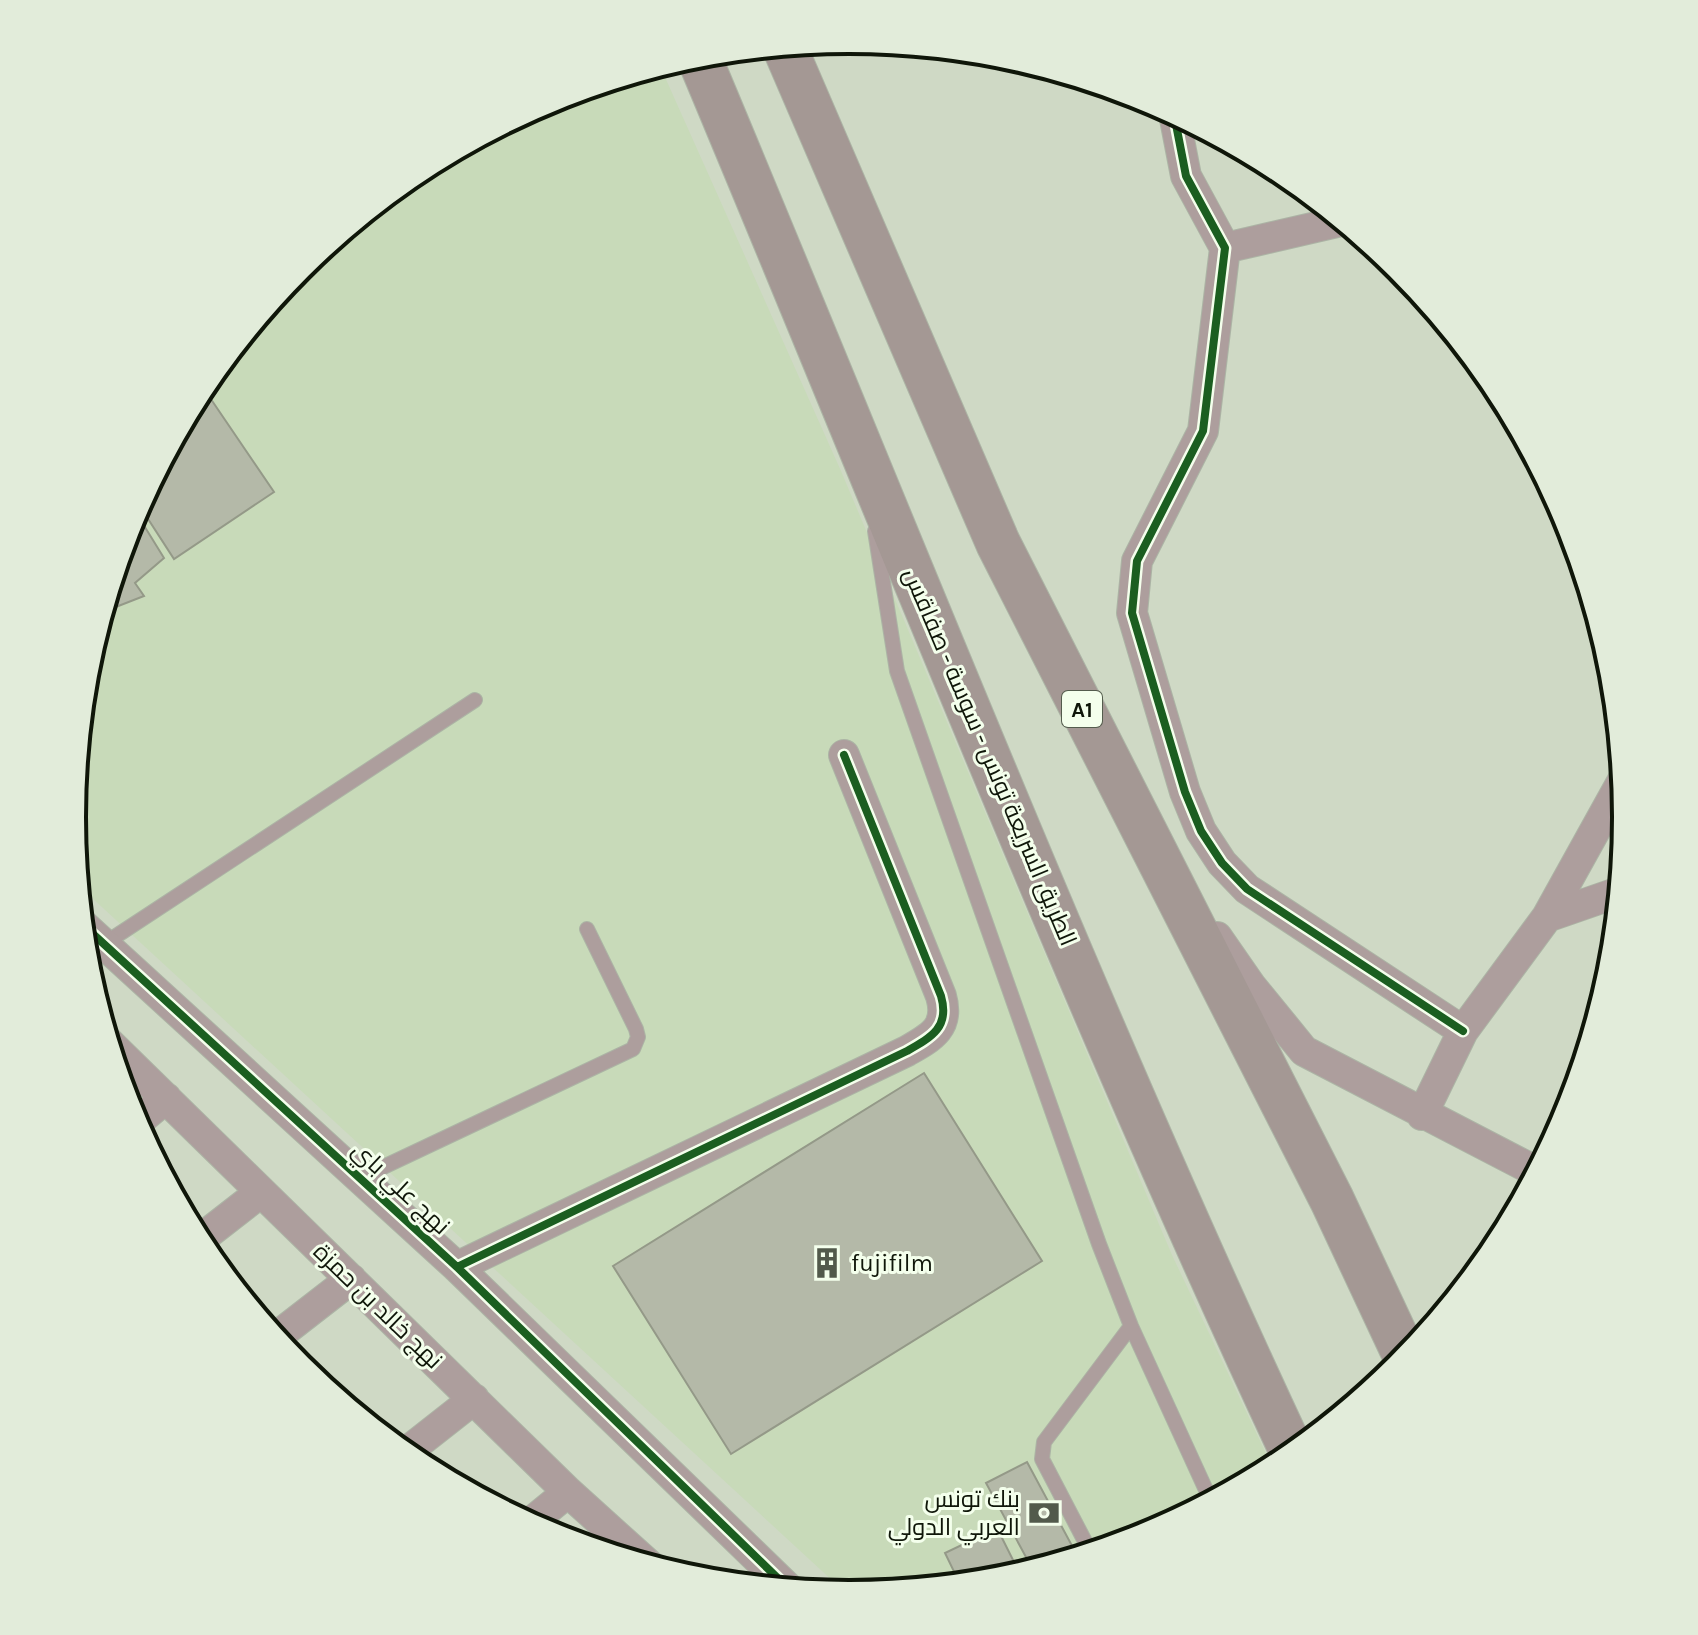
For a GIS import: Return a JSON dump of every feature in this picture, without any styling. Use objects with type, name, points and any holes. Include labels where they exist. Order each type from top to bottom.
[{"type":"highway","name":"A1","points":[[789,57],[998,543],[1332,1200],[1400,1345]]},
{"type":"highway","name":"الطريق السريعة تونس - سوسة - صفاقس","points":[[704,68],[864,460],[1194,1238],[1287,1442]]},
{"type":"street","points":[[1177,128],[1186,176],[1225,248],[1203,431],[1191,460],[1147,537],[1132,587],[1132,613],[1164,723],[1201,831],[1222,863],[1247,889],[1463,1031]]},
{"type":"street","points":[[1225,248],[1329,224]]},
{"type":"street","points":[[457,1267],[907,1051],[930,1038],[943,1025],[945,1011],[941,996],[844,755]]},
{"type":"street","points":[[1422,1115],[1463,1031],[1547,917],[1612,800]]},
{"type":"street","points":[[1134,813],[1251,986],[1304,1051],[1527,1167]]},
{"type":"street","points":[[1547,917],[1608,896]]},
{"type":"street","name":"نهج علي باي","points":[[95,936],[457,1267],[776,1577]]},
{"type":"street","name":"نهج خالد بن حمزة","points":[[125,1058],[568,1492],[631,1548]]},
{"type":"street","points":[[146,1115],[166,1098]]},
{"type":"street","points":[[208,1233],[261,1192]]},
{"type":"street","points":[[284,1331],[351,1279]]},
{"type":"street","points":[[415,1445],[474,1399]]},
{"type":"street","points":[[540,1515],[568,1492]]},
{"type":"lane","points":[[864,460],[897,671],[1131,1326],[1207,1492]]},
{"type":"lane","points":[[95,933],[475,700]]},
{"type":"lane","points":[[360,1178],[633,1049],[638,1037],[636,1029],[587,929]]},
{"type":"lane","points":[[1086,1543],[1042,1459],[1044,1442],[1131,1326]]},
{"type":"shaded area","points":[[665,77],[841,471],[1172,1255],[1267,1456],[1231,1479],[1141,1523],[1047,1555],[949,1574],[832,1580],[90,896],[87,768],[100,669],[112,620],[126,572],[164,480],[214,393],[275,314],[309,278],[346,243],[425,183],[467,156],[557,112]]},
{"type":"building","points":[[211,399],[274,492],[174,559],[147,518],[164,480]]},
{"type":"building","points":[[144,525],[164,558],[135,583],[144,596],[116,607]]},
{"type":"building","name":"fujifilm","points":[[924,1073],[1042,1261],[731,1454],[613,1266]]},
{"type":"building","points":[[1027,1462],[1073,1547],[1027,1559],[986,1483]]},
{"type":"building","points":[[997,1528],[1014,1562],[955,1573],[945,1553]]},
{"type":"cycle path","points":[[1177,128],[1186,176],[1225,248],[1203,431],[1137,561],[1132,613],[1185,792],[1201,831],[1222,863],[1247,889],[1463,1031]]},
{"type":"cycle path","points":[[457,1267],[907,1051],[937,1030],[943,1016],[941,996],[844,755]]},
{"type":"cycle path","points":[[95,936],[457,1267],[776,1577]]},
{"type":"place","name":"fujifilm","points":[[827,1263]]},
{"type":"place","name":"بنك تونس العربي الدولي","points":[[1044,1513]]}]
